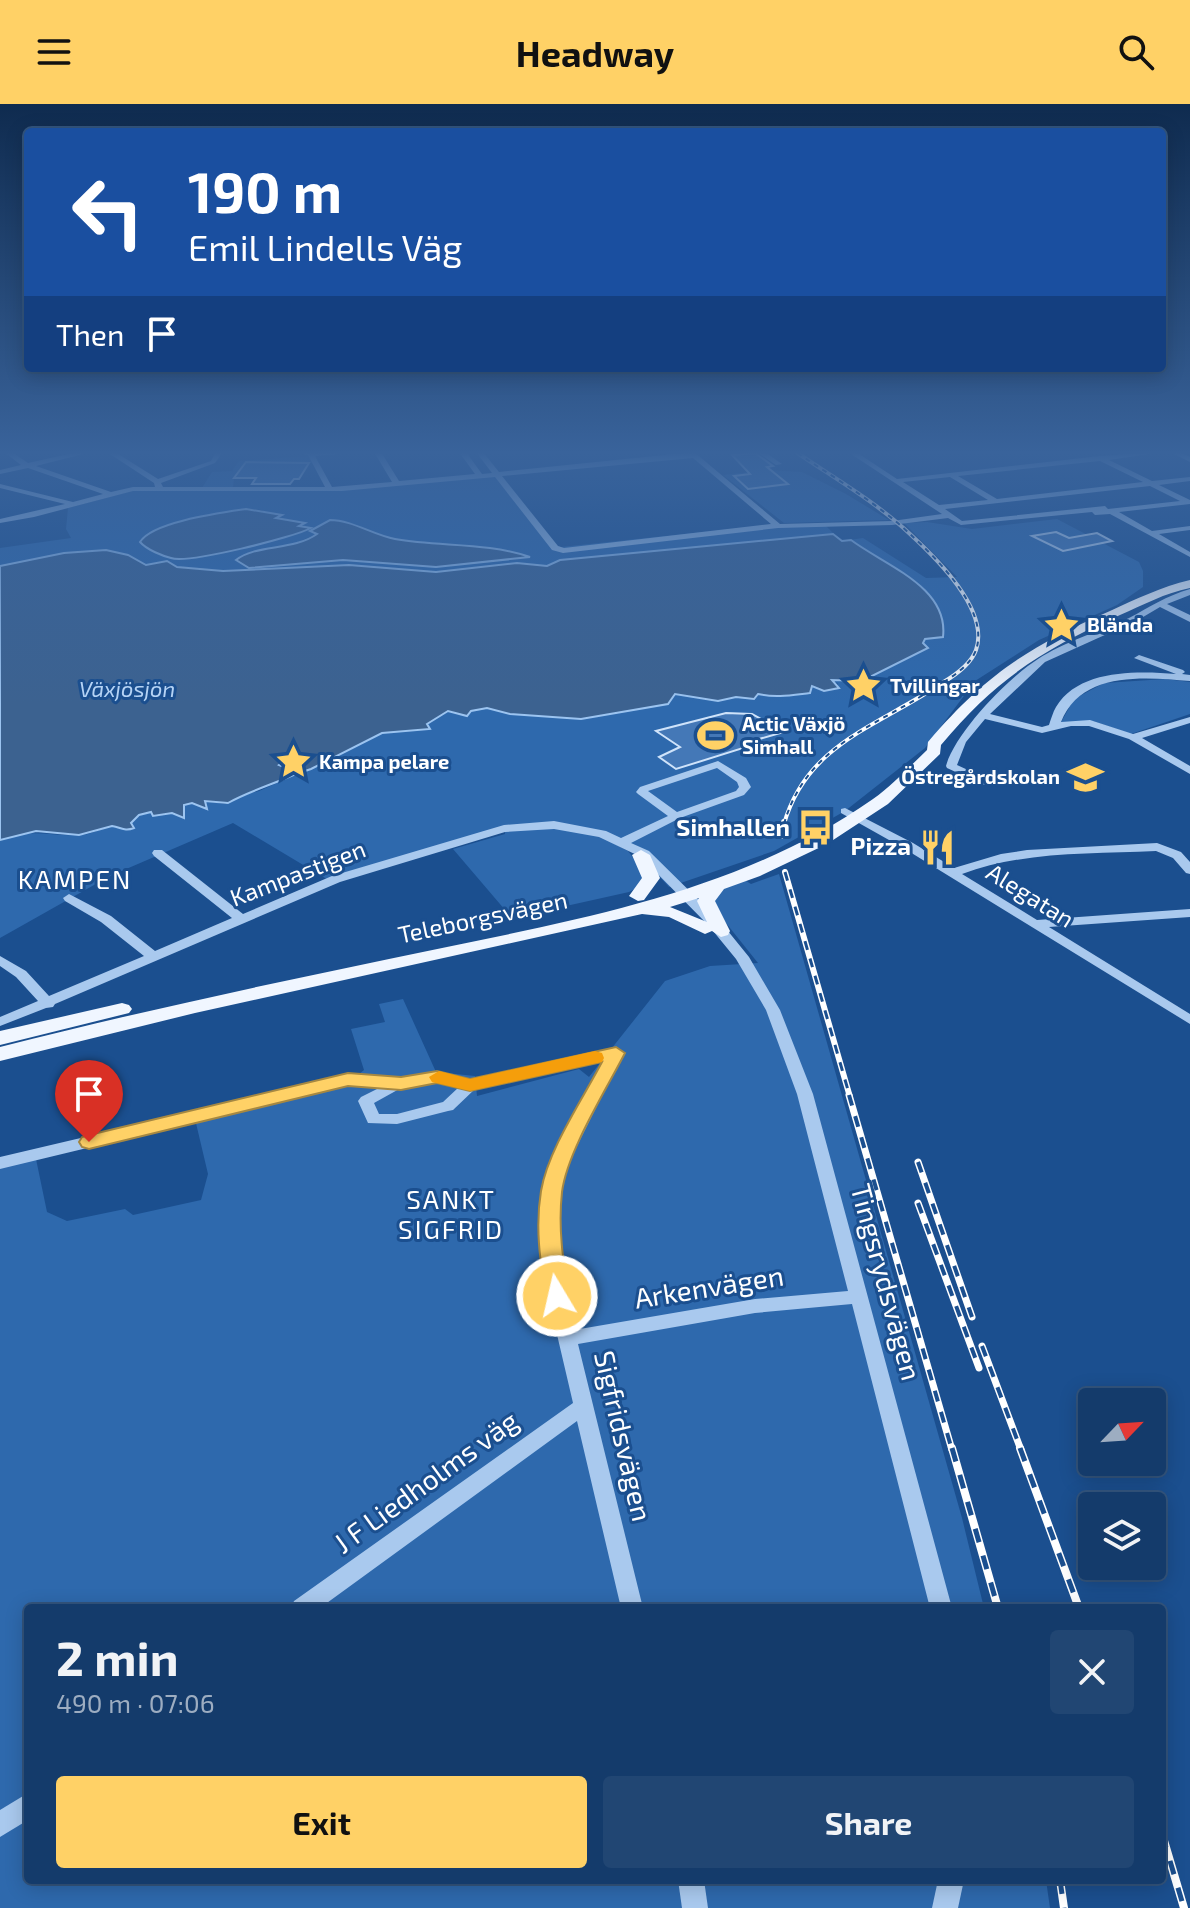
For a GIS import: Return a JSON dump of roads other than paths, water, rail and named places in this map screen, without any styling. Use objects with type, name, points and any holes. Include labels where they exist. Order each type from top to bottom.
[{"type":"main road","name":"Teleborgsvägen","points":[[0,1038],[182,995],[638,896],[718,885],[792,854],[918,770],[935,751],[933,745],[986,685],[1038,647],[1156,593],[1190,584]]},
{"type":"main road","name":"Teleborgsvägen","points":[[0,1054],[189,1008],[601,918],[678,891],[852,814]]},
{"type":"main road","points":[[633,849],[651,878],[638,896]]},
{"type":"main road","points":[[713,929],[706,901],[718,885]]},
{"type":"main road","points":[[601,918],[662,910],[713,929]]},
{"type":"street","points":[[546,536],[555,548],[563,551],[690,536]]},
{"type":"street","points":[[1156,536],[1190,555]]},
{"type":"street","points":[[988,783],[956,770],[951,763],[961,743],[984,716],[1042,660],[1135,618],[1159,603],[1190,592]]},
{"type":"street","points":[[1159,603],[1190,619]]},
{"type":"street","points":[[1139,658],[1190,677]]},
{"type":"street","points":[[1054,726],[1062,706],[1092,684],[1134,677],[1190,677]]},
{"type":"street","points":[[984,716],[1038,730],[1090,723],[1133,737],[1190,771]]},
{"type":"street","points":[[1133,737],[1190,720]]},
{"type":"street","points":[[676,816],[642,792],[644,789],[718,764],[742,780],[745,787],[740,793],[676,816],[633,849],[678,891]]},
{"type":"street","name":"Alegatan","points":[[852,814],[1190,1020]]},
{"type":"street","name":"Kampastigen","points":[[0,1022],[336,879],[504,829],[536,825],[571,827],[633,849]]},
{"type":"street","points":[[952,873],[980,861],[1006,856],[1157,847],[1177,855],[1190,870]]},
{"type":"street","points":[[158,853],[241,919]]},
{"type":"street","name":"Tingsrydsvägen","points":[[678,891],[755,979],[773,1010],[796,1066],[940,1604]]},
{"type":"street","points":[[69,898],[106,919],[154,957]]},
{"type":"street","points":[[1035,924],[1190,913]]},
{"type":"street","points":[[0,960],[21,974],[48,1004]]},
{"type":"street","name":"Sigfridsvägen","points":[[470,1085],[616,1053],[558,1168],[552,1191],[549,1243],[557,1296],[570,1338],[631,1604]]},
{"type":"street","points":[[0,1163],[348,1080],[401,1083],[437,1077],[470,1085]]},
{"type":"street","points":[[401,1083],[366,1101],[373,1119],[397,1119],[448,1106],[470,1085]]},
{"type":"street","name":"Arkenvägen","points":[[570,1338],[755,1306],[858,1297]]},
{"type":"street","name":"J F Liedholms väg","points":[[308,1604],[585,1405]]},
{"type":"street","points":[[0,1825],[24,1808]]},
{"type":"street","points":[[692,1884],[695,1908]]},
{"type":"street","points":[[945,1908],[950,1884]]},
{"type":"water","points":[[146,536],[287,536],[241,549],[181,559],[160,554],[140,542]]},
{"type":"water","points":[[313,536],[386,536],[497,549],[530,557],[436,567],[343,560],[249,568],[236,560],[254,552]]},
{"type":"water","name":"Växjösjön","points":[[836,536],[842,541],[851,540],[926,591],[936,604],[942,620],[943,637],[925,639],[923,643],[928,648],[862,681],[832,680],[839,688],[824,691],[812,686],[810,693],[758,694],[754,699],[736,697],[718,701],[675,694],[668,704],[581,719],[510,714],[487,708],[471,711],[467,716],[448,711],[427,724],[430,729],[382,733],[305,771],[301,767],[306,762],[302,758],[288,758],[279,765],[298,773],[228,803],[205,801],[207,809],[192,803],[184,805],[184,818],[172,813],[153,816],[151,812],[139,815],[131,823],[134,828],[131,829],[112,826],[79,835],[36,831],[0,840],[0,566],[64,553],[106,550],[128,555],[146,565],[167,561],[177,567],[223,571],[349,565],[436,572],[517,563],[547,566],[560,560]]},
{"type":"railway","points":[[784,824],[795,796],[827,755],[870,725],[957,673],[974,655],[978,635],[968,602],[946,571],[912,536]]},
{"type":"railway","points":[[781,836],[784,822]]},
{"type":"railway","points":[[785,872],[850,1097]]},
{"type":"railway","points":[[849,1095],[952,1450]]},
{"type":"railway","points":[[918,1162],[972,1317]]},
{"type":"railway","points":[[918,1203],[979,1368]]},
{"type":"railway","points":[[982,1346],[1021,1450]]},
{"type":"railway","points":[[952,1448],[997,1604]]},
{"type":"railway","points":[[1020,1448],[1078,1604]]},
{"type":"railway","points":[[1166,1847],[1184,1908]]},
{"type":"railway","points":[[1061,1884],[1064,1908]]},
{"type":"place","name":"Blända","points":[[1061,625]]},
{"type":"place","name":"Tvillingar","points":[[864,686]]},
{"type":"place","name":"Actic Växjö Simhall","points":[[716,736]]},
{"type":"place","name":"Kampa pelare","points":[[293,762]]},
{"type":"place","name":"Östregårdskolan","points":[[1086,777]]},
{"type":"place","name":"Simhallen","points":[[816,828]]},
{"type":"place","name":"Pizza","points":[[937,847]]},
{"type":"district","name":"KAMPEN","points":[[75,880]]},
{"type":"district","name":"SANKT SIGFRID","points":[[451,1215]]}]
